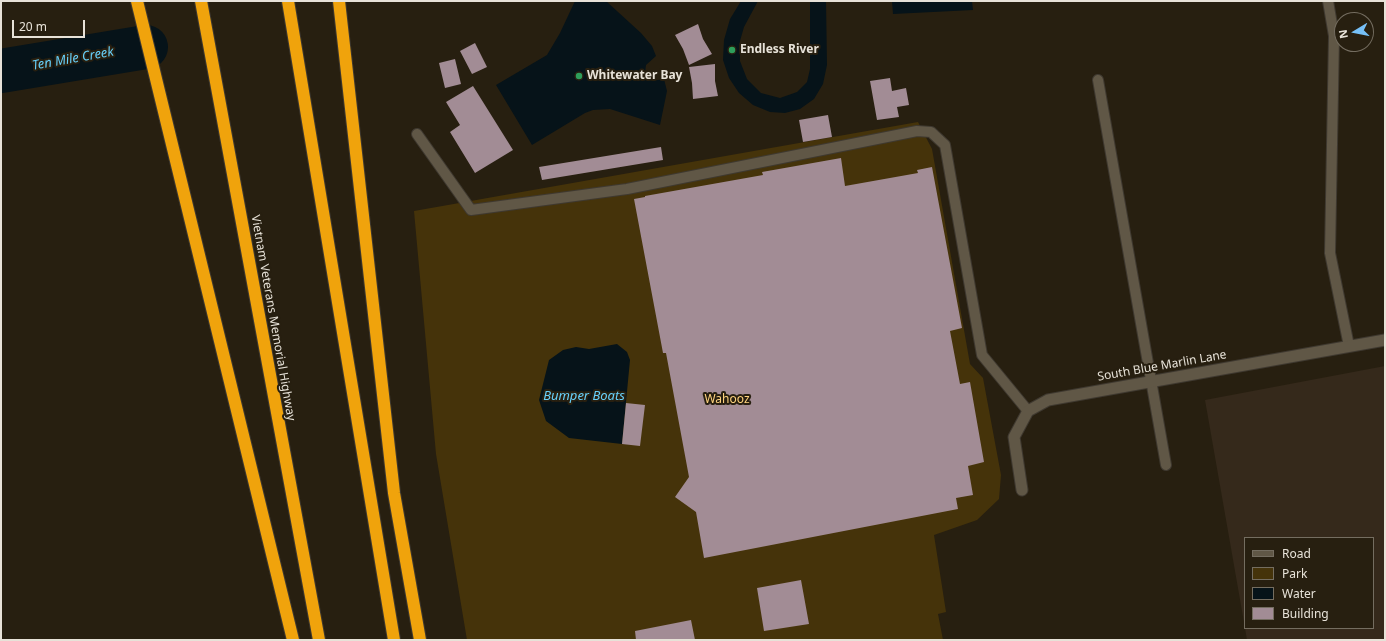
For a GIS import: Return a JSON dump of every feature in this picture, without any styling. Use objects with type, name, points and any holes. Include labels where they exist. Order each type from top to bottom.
[{"type":"highway","points":[[137,1],[292,640]]},
{"type":"highway","name":"Vietnam Veterans Memorial Highway","points":[[201,1],[319,640]]},
{"type":"highway","points":[[288,1],[394,640]]},
{"type":"highway","points":[[338,1],[394,493],[420,640]]},
{"type":"street","name":"South Blue Marlin Lane","points":[[1028,411],[1048,400],[1385,340]]},
{"type":"street","points":[[1022,490],[1014,437],[1028,411]]},
{"type":"lane","points":[[1328,1],[1334,36],[1330,253],[1349,346]]},
{"type":"lane","points":[[1098,80],[1166,465]]},
{"type":"lane","points":[[417,134],[471,210],[627,189],[917,131],[931,132],[945,145],[982,355],[1028,411]]},
{"type":"shaded area","points":[[1385,366],[1385,640],[1247,640],[1245,629],[1374,629],[1374,537],[1244,537],[1244,623],[1205,400]]},
{"type":"green space","name":"Wahooz","points":[[918,122],[932,149],[970,364],[983,378],[1001,475],[999,499],[977,520],[934,535],[946,612],[938,614],[943,640],[467,640],[436,454],[414,211]]},
{"type":"water","name":"Whitewater Bay","points":[[575,1],[606,1],[641,33],[652,46],[656,56],[646,65],[645,73],[647,78],[652,81],[664,79],[667,91],[660,125],[610,109],[593,110],[585,113],[532,145],[496,85],[547,55],[560,33]]},
{"type":"water","name":"Endless River","points":[[741,1],[758,1],[744,27],[740,41],[740,61],[747,79],[761,93],[780,98],[797,92],[807,82],[810,69],[810,1],[826,1],[827,65],[823,84],[814,99],[800,109],[785,113],[770,112],[753,105],[739,93],[729,78],[723,60],[724,40],[730,19]]},
{"type":"water","points":[[892,1],[972,1],[973,10],[893,14]]},
{"type":"water","name":"Bumper Boats","points":[[617,344],[627,352],[630,360],[622,444],[569,438],[546,421],[539,400],[549,360],[563,350],[576,347],[589,349]]},
{"type":"building","points":[[698,24],[703,39],[712,54],[689,65],[683,49],[675,35]]},
{"type":"building","points":[[475,43],[487,67],[472,74],[460,51]]},
{"type":"building","points":[[455,59],[461,84],[445,88],[439,63]]},
{"type":"building","points":[[715,64],[715,81],[718,96],[693,99],[689,67]]},
{"type":"building","points":[[890,78],[892,91],[906,88],[909,105],[897,107],[899,117],[877,120],[870,81]]},
{"type":"building","points":[[473,86],[513,150],[475,173],[450,132],[460,125],[446,102]]},
{"type":"building","points":[[828,115],[832,137],[803,142],[799,120]]},
{"type":"building","points":[[661,147],[663,160],[542,180],[539,167]]},
{"type":"building","points":[[841,158],[845,186],[918,173],[917,170],[932,167],[962,328],[950,331],[960,384],[970,382],[984,462],[968,466],[973,495],[956,498],[958,509],[704,558],[696,512],[675,497],[689,477],[666,353],[663,353],[634,199],[763,175],[762,172]]},
{"type":"building","points":[[626,403],[645,405],[640,446],[622,444]]},
{"type":"building","points":[[801,580],[809,624],[764,631],[757,588]]},
{"type":"building","points":[[691,620],[695,640],[636,640],[635,631]]},
{"type":"waterway","name":"Ten Mile Creek","points":[[1,71],[146,47]]},
{"type":"place","name":"Endless River","points":[[732,50]]},
{"type":"place","name":"Whitewater Bay","points":[[579,76]]}]
